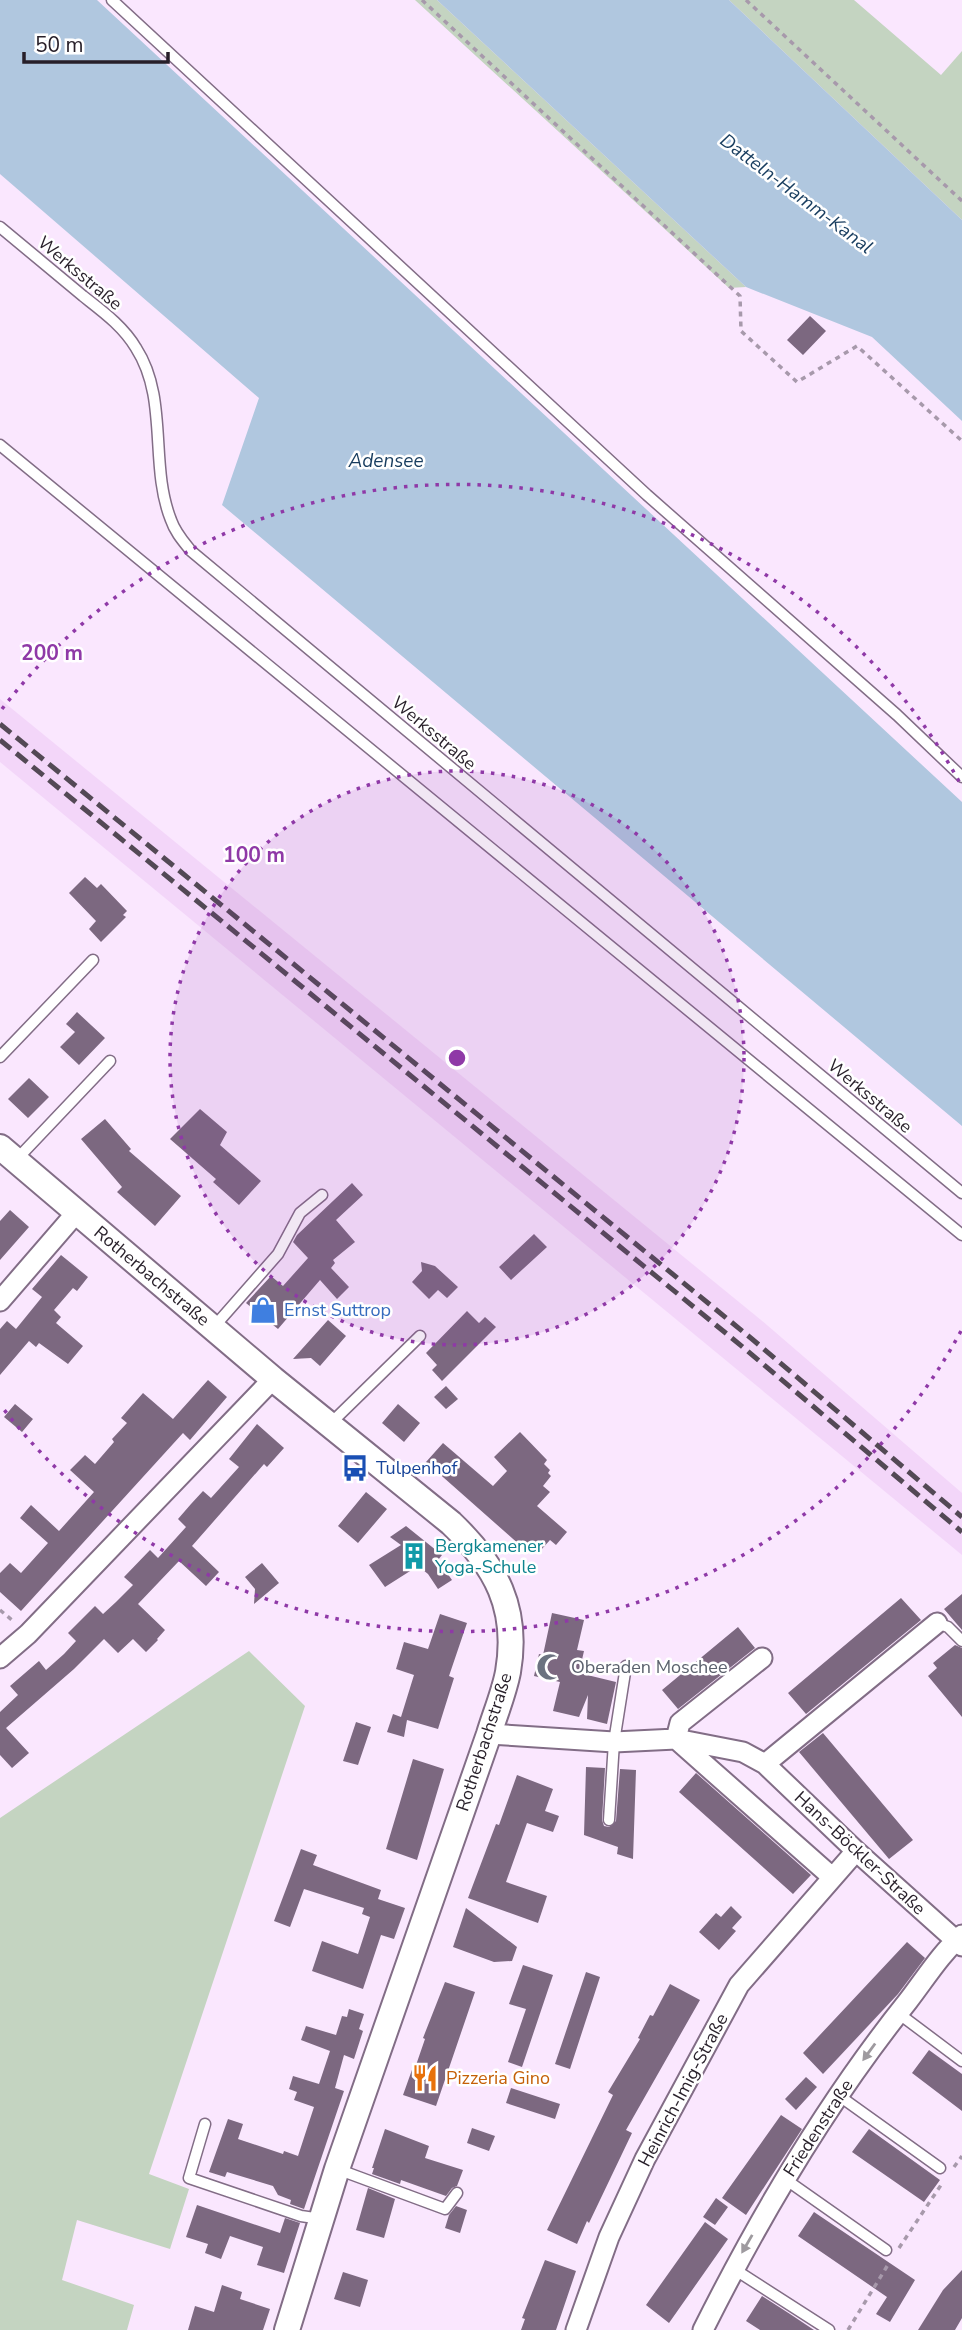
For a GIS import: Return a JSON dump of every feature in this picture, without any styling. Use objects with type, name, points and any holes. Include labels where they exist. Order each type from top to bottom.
[{"type":"street","name":"Rotherbachstraße","points":[[8,1153],[273,1379],[467,1539],[487,1563],[499,1585],[510,1626],[511,1648],[507,1675],[489,1734],[337,2169],[287,2330]]},
{"type":"street","points":[[0,1301],[77,1212]]},
{"type":"street","points":[[0,1658],[28,1634],[273,1379]]},
{"type":"street","points":[[765,1764],[937,1623]]},
{"type":"street","points":[[762,1658],[680,1723],[676,1739],[832,1877]]},
{"type":"street","name":"Hans-Böckler-Straße","points":[[489,1734],[614,1742],[676,1739],[743,1752],[765,1764],[856,1851],[960,1941]]},
{"type":"street","name":"Heinrich-Imig-Straße","points":[[576,2330],[609,2237],[645,2159],[739,1985],[856,1851]]},
{"type":"street","name":"Friedenstraße","points":[[703,2330],[733,2269],[838,2095],[898,2013],[960,1941]]},
{"type":"lane","points":[[112,0],[647,495],[887,706],[962,777]]},
{"type":"lane","name":"Werksstraße","points":[[0,227],[118,325],[137,348],[149,375],[155,404],[160,478],[165,502],[171,522],[191,551],[962,1193]]},
{"type":"lane","points":[[0,445],[962,1235]]},
{"type":"lane","points":[[0,1057],[93,960]]},
{"type":"lane","points":[[8,1153],[110,1061]]},
{"type":"lane","points":[[213,1328],[278,1254],[300,1213],[322,1195]]},
{"type":"lane","points":[[330,1424],[420,1336]]},
{"type":"lane","points":[[937,1623],[948,1627],[962,1641]]},
{"type":"lane","points":[[609,1820],[614,1742],[626,1666]]},
{"type":"lane","points":[[898,2013],[962,2061]]},
{"type":"lane","points":[[838,2095],[940,2168]]},
{"type":"lane","points":[[205,2124],[189,2178],[301,2216],[321,2219]]},
{"type":"lane","points":[[337,2169],[445,2209],[457,2193]]},
{"type":"lane","points":[[785,2179],[887,2250]]},
{"type":"lane","points":[[733,2269],[829,2330]]},
{"type":"path","points":[[422,0],[740,296],[741,331],[797,382],[857,346],[962,441]]},
{"type":"path","points":[[746,0],[962,201]]},
{"type":"path","points":[[848,2330],[894,2255],[962,2156]]},
{"type":"shaded area","points":[[0,699],[761,1320],[962,1493],[962,1555],[0,762]]},
{"type":"green space","points":[[415,0],[437,0],[746,287],[729,288]]},
{"type":"green space","points":[[729,0],[854,0],[941,75],[962,51],[962,220]]},
{"type":"green space","points":[[249,1651],[305,1706],[149,2174],[189,2189],[170,2249],[77,2220],[62,2280],[134,2305],[127,2330],[0,2330],[0,1818]]},
{"type":"water","name":"Adensee","points":[[0,0],[97,0],[962,802],[962,1126],[222,505],[259,398],[0,174]]},
{"type":"water","name":"Datteln-Hamm-Kanal","points":[[437,0],[729,0],[962,220],[962,421],[872,337],[746,287]]},
{"type":"building","points":[[810,316],[826,331],[803,355],[787,340]]},
{"type":"building","points":[[85,877],[97,888],[101,884],[127,911],[123,915],[126,917],[101,942],[89,929],[96,921],[69,893]]},
{"type":"building","points":[[77,1012],[105,1038],[79,1065],[60,1047],[75,1032],[66,1024]]},
{"type":"building","points":[[29,1078],[49,1097],[28,1118],[8,1099]]},
{"type":"building","points":[[200,1109],[227,1132],[220,1145],[261,1181],[239,1205],[213,1182],[216,1179],[170,1139]]},
{"type":"building","points":[[105,1119],[131,1149],[129,1151],[181,1196],[155,1226],[117,1192],[122,1187],[81,1139]]},
{"type":"building","points":[[352,1183],[363,1195],[336,1220],[355,1242],[333,1260],[335,1263],[331,1268],[349,1287],[337,1299],[320,1280],[278,1329],[246,1303],[271,1276],[283,1286],[308,1258],[293,1242],[297,1235]]},
{"type":"building","points":[[10,1210],[29,1227],[0,1260],[0,1221]]},
{"type":"building","points":[[534,1234],[547,1247],[511,1280],[499,1267]]},
{"type":"building","points":[[61,1255],[88,1277],[77,1291],[73,1288],[54,1310],[61,1317],[56,1323],[83,1346],[68,1364],[39,1343],[36,1347],[29,1341],[0,1375],[0,1329],[7,1321],[16,1329],[42,1297],[32,1289]]},
{"type":"building","points":[[421,1262],[435,1266],[458,1287],[447,1298],[438,1290],[429,1299],[412,1282],[422,1271]]},
{"type":"building","points":[[467,1311],[479,1323],[485,1317],[496,1327],[442,1381],[432,1370],[437,1365],[426,1353]]},
{"type":"building","points":[[328,1320],[346,1336],[320,1366],[311,1358],[293,1359]]},
{"type":"building","points":[[208,1380],[227,1397],[190,1440],[183,1433],[21,1611],[0,1592],[0,1573],[10,1563],[21,1573],[48,1543],[20,1518],[31,1505],[59,1531],[94,1492],[70,1470],[85,1455],[95,1464],[127,1423],[121,1418],[143,1393],[173,1419]]},
{"type":"building","points":[[446,1386],[458,1399],[446,1409],[434,1397]]},
{"type":"building","points":[[15,1404],[33,1419],[22,1432],[4,1417]]},
{"type":"building","points":[[398,1404],[420,1423],[404,1442],[382,1423]]},
{"type":"building","points":[[257,1424],[284,1448],[267,1467],[264,1464],[192,1546],[219,1572],[206,1586],[179,1561],[138,1604],[165,1630],[158,1640],[146,1652],[133,1639],[118,1653],[104,1639],[6,1728],[29,1753],[12,1768],[0,1755],[0,1712],[18,1695],[10,1686],[39,1661],[46,1670],[76,1641],[68,1633],[95,1606],[103,1614],[133,1585],[124,1577],[150,1550],[158,1558],[186,1527],[178,1519],[191,1504],[203,1491],[211,1498],[239,1467],[229,1459]]},
{"type":"building","points":[[520,1432],[547,1460],[544,1464],[550,1470],[548,1473],[551,1476],[543,1486],[550,1492],[537,1506],[567,1532],[556,1545],[550,1540],[541,1550],[537,1546],[530,1554],[426,1462],[443,1443],[493,1486],[507,1471],[494,1457]]},
{"type":"building","points":[[366,1492],[387,1509],[358,1543],[338,1526]]},
{"type":"building","name":"Bergkamener Yoga-Schule","points":[[406,1526],[442,1555],[438,1560],[452,1580],[438,1589],[428,1574],[418,1566],[385,1587],[369,1565],[401,1545],[390,1537]]},
{"type":"building","points":[[262,1563],[279,1583],[254,1604],[255,1589],[245,1577]]},
{"type":"building","points":[[962,1594],[962,1630],[944,1609]]},
{"type":"building","points":[[901,1598],[921,1620],[806,1714],[788,1693]]},
{"type":"building","name":"Oberaden Moschee","points":[[552,1613],[584,1620],[577,1650],[584,1651],[579,1673],[616,1682],[607,1724],[587,1719],[588,1695],[579,1717],[553,1711],[560,1682],[534,1676],[539,1654],[543,1655]]},
{"type":"building","points":[[440,1614],[467,1623],[449,1676],[454,1678],[438,1729],[407,1720],[404,1737],[387,1732],[393,1714],[401,1717],[414,1675],[396,1669],[404,1642],[428,1649]]},
{"type":"building","points":[[738,1627],[755,1648],[678,1709],[662,1690]]},
{"type":"building","points":[[955,1645],[962,1648],[962,1717],[928,1676],[937,1668],[933,1663]]},
{"type":"building","points":[[356,1722],[371,1727],[358,1765],[343,1761]]},
{"type":"building","points":[[823,1733],[913,1840],[889,1859],[799,1752]]},
{"type":"building","points":[[413,1759],[444,1769],[417,1860],[386,1849]]},
{"type":"building","points":[[586,1767],[605,1768],[602,1820],[604,1826],[609,1827],[616,1821],[620,1769],[636,1770],[633,1859],[617,1854],[618,1847],[584,1835]]},
{"type":"building","points":[[696,1773],[811,1875],[793,1894],[679,1792]]},
{"type":"building","points":[[517,1775],[553,1789],[545,1811],[559,1816],[553,1832],[527,1823],[506,1882],[547,1896],[538,1923],[468,1898]]},
{"type":"building","points":[[301,1849],[317,1855],[313,1865],[381,1890],[378,1899],[405,1908],[394,1939],[381,1935],[363,1989],[312,1971],[322,1941],[358,1954],[370,1917],[362,1914],[364,1908],[304,1889],[290,1927],[274,1921]]},
{"type":"building","points":[[731,1906],[742,1917],[732,1928],[736,1931],[719,1950],[699,1932],[716,1913],[721,1917]]},
{"type":"building","points":[[466,1908],[517,1947],[512,1961],[494,1962],[453,1947]]},
{"type":"building","points":[[907,1942],[925,1958],[898,1994],[823,2074],[803,2053]]},
{"type":"building","points":[[523,1965],[553,1975],[522,2067],[508,2062],[526,2009],[509,2004]]},
{"type":"building","points":[[586,1972],[600,1977],[570,2069],[555,2064]]},
{"type":"building","points":[[445,1982],[475,1992],[436,2106],[403,2095]]},
{"type":"building","points":[[670,1984],[700,2000],[626,2130],[632,2133],[577,2244],[547,2230],[613,2095],[608,2092]]},
{"type":"building","points":[[349,2009],[364,2014],[359,2029],[363,2031],[354,2059],[344,2055],[335,2088],[344,2091],[304,2209],[290,2204],[291,2200],[278,2195],[273,2186],[227,2172],[225,2177],[209,2172],[228,2119],[243,2124],[238,2139],[283,2154],[284,2151],[298,2156],[314,2107],[294,2100],[297,2092],[289,2089],[293,2076],[319,2084],[330,2051],[301,2040],[306,2026],[336,2035],[342,2016],[347,2017]]},
{"type":"building","points":[[929,2050],[962,2074],[962,2111],[912,2073]]},
{"type":"building","points":[[806,2077],[817,2087],[796,2110],[785,2099]]},
{"type":"building","points":[[511,2088],[560,2104],[555,2119],[506,2103]]},
{"type":"building","points":[[781,2115],[802,2129],[746,2215],[722,2198]]},
{"type":"building","points":[[472,2128],[495,2136],[489,2151],[467,2143]]},
{"type":"building","points":[[385,2129],[429,2146],[425,2158],[463,2170],[457,2186],[446,2196],[401,2180],[400,2184],[372,2174]]},
{"type":"building","points":[[869,2129],[940,2180],[924,2202],[852,2152]]},
{"type":"building","points":[[368,2188],[395,2199],[384,2238],[356,2230]]},
{"type":"building","points":[[716,2198],[728,2207],[715,2225],[703,2217]]},
{"type":"building","points":[[197,2205],[280,2233],[285,2218],[300,2223],[284,2273],[257,2265],[263,2247],[230,2236],[221,2259],[205,2253],[208,2244],[186,2237]]},
{"type":"building","points":[[456,2206],[467,2210],[460,2233],[445,2228],[449,2215]]},
{"type":"building","points":[[814,2212],[915,2280],[890,2322],[876,2314],[887,2297],[798,2236]]},
{"type":"building","points":[[705,2222],[728,2239],[669,2323],[646,2305]]},
{"type":"building","points":[[545,2260],[576,2271],[556,2330],[521,2330],[525,2319],[522,2318]]},
{"type":"building","points":[[962,2270],[962,2318],[955,2330],[918,2330],[943,2290]]},
{"type":"building","points":[[343,2272],[368,2280],[360,2307],[334,2299]]},
{"type":"building","points":[[222,2285],[242,2292],[240,2299],[270,2309],[263,2330],[188,2330],[195,2306],[214,2312]]},
{"type":"building","points":[[762,2296],[814,2330],[760,2330],[746,2321]]},
{"type":"railway","points":[[0,724],[752,1339],[962,1517]]},
{"type":"railway","points":[[0,740],[744,1348],[962,1532]]},
{"type":"place","name":"Ernst Suttrop","points":[[263,1310]]},
{"type":"place","name":"Tulpenhof","points":[[355,1468]]},
{"type":"place","name":"Bergkamener Yoga-Schule","points":[[414,1556]]},
{"type":"place","name":"Oberaden Moschee","points":[[550,1667]]},
{"type":"place","name":"Pizzeria Gino","points":[[425,2078]]}]
